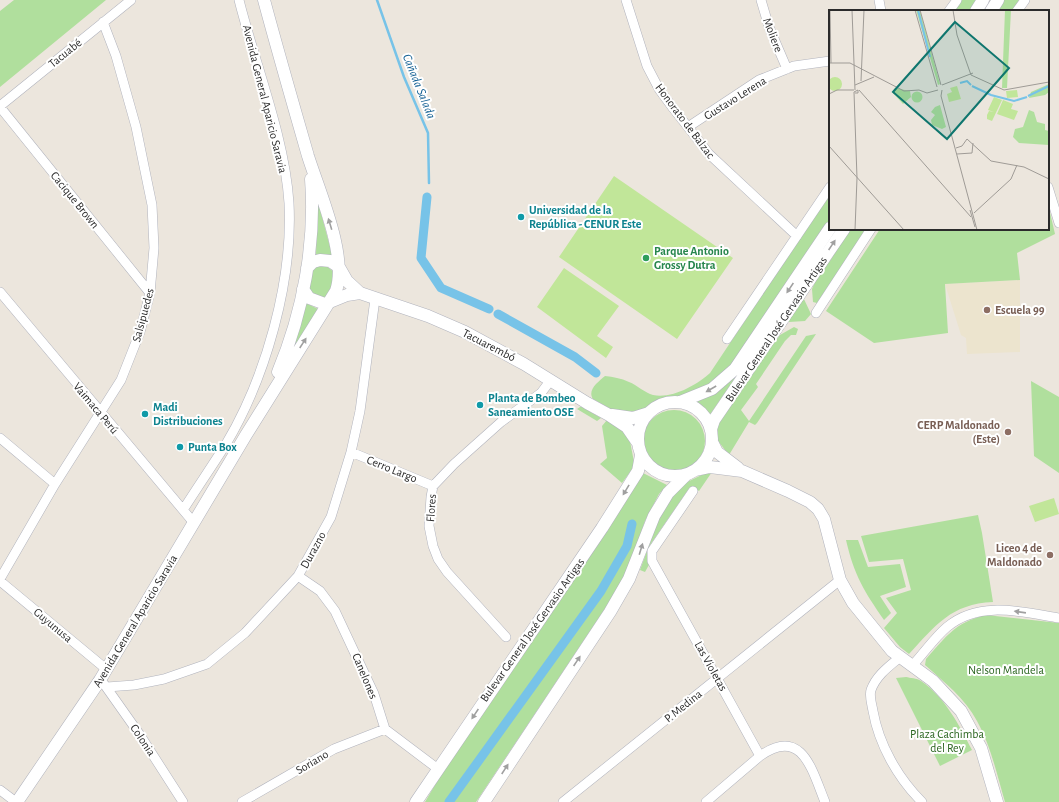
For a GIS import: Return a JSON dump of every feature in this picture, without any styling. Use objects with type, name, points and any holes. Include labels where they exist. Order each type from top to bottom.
[{"type":"street","name":"Tacuabé","points":[[0,106],[131,0]]},
{"type":"street","name":"Avenida General Aparicio Saravia","points":[[182,510],[226,443],[254,386],[267,353],[278,312],[285,272],[289,203],[283,167],[275,129],[239,0]]},
{"type":"street","name":"Avenida General Aparicio Saravia","points":[[17,802],[104,679],[194,523],[336,291],[340,281],[332,230],[308,157],[264,0]]},
{"type":"street","name":"Honorato de Balzac","points":[[626,0],[647,66],[659,89],[709,154],[797,236]]},
{"type":"street","name":"Moliere","points":[[761,0],[769,27],[787,69]]},
{"type":"street","points":[[879,0],[881,10]]},
{"type":"street","points":[[950,10],[957,0]]},
{"type":"street","points":[[977,10],[983,0]]},
{"type":"street","points":[[992,10],[998,0]]},
{"type":"street","points":[[1018,10],[1025,0]]},
{"type":"street","name":"Salsipuedes","points":[[0,580],[55,484],[120,380],[140,332],[150,293],[154,248],[152,205],[136,127],[116,56],[103,22]]},
{"type":"street","name":"Gustavo Lerena","points":[[688,127],[759,80],[794,66],[829,61]]},
{"type":"street","name":"Cacique Brown","points":[[0,106],[150,293]]},
{"type":"street","name":"Avenida General Aparicio Saravia","points":[[246,436],[269,391],[291,339],[303,288],[307,268],[312,200],[308,157]]},
{"type":"street","points":[[727,339],[829,188]]},
{"type":"street","points":[[1049,189],[1059,223]]},
{"type":"street","name":"Bulevar General José Gervasio Artigas","points":[[680,402],[712,389],[735,369],[829,229]]},
{"type":"street","name":"Bulevar General José Gervasio Artigas","points":[[711,429],[714,420],[843,230]]},
{"type":"street","name":"Bulevar General José Gervasio Artigas","points":[[816,313],[870,230]]},
{"type":"street","points":[[307,268],[313,262],[320,260],[330,261],[339,267]]},
{"type":"street","name":"Tacuarembó","points":[[339,267],[347,281],[360,293],[428,316],[465,332],[524,364],[550,381],[609,415],[627,427],[638,443]]},
{"type":"street","points":[[303,288],[309,298],[317,303],[328,304],[347,295],[360,293]]},
{"type":"street","name":"Vaimaca Perú","points":[[0,292],[100,413],[194,523]]},
{"type":"street","name":"Durazno","points":[[104,679],[134,685],[164,679],[207,664],[245,633],[298,576],[331,517],[352,452],[360,411],[375,299]]},
{"type":"street","name":"Flores","points":[[506,637],[447,572],[438,559],[433,546],[429,526],[433,486],[477,442],[501,422],[542,393],[550,381]]},
{"type":"street","points":[[484,802],[610,612],[629,579],[654,516],[668,493],[691,472],[704,462],[710,453],[712,442],[711,429],[699,411],[690,405],[680,402],[663,404],[649,413],[640,426],[638,443],[641,455],[647,464],[655,471],[665,475],[676,476],[691,472],[710,467],[742,471]]},
{"type":"street","name":"Tacuarembó","points":[[609,415],[633,418],[649,413]]},
{"type":"street","points":[[0,438],[55,484]]},
{"type":"street","points":[[712,442],[717,452],[723,458],[742,471],[788,491],[810,502],[818,509],[824,519],[840,580],[853,603],[870,626],[899,658],[933,681],[949,697],[971,728],[981,748],[997,802]]},
{"type":"street","name":"Cerro Largo","points":[[352,452],[433,486]]},
{"type":"street","name":"Bulevar General José Gervasio Artigas","points":[[416,802],[602,528],[638,471],[641,455]]},
{"type":"street","name":"Las Violetas","points":[[693,491],[652,551],[651,555],[656,568],[760,756]]},
{"type":"street","name":"Canelones","points":[[298,576],[320,591],[335,611],[374,694],[385,729]]},
{"type":"street","name":"Guyunusa","points":[[0,580],[104,679]]},
{"type":"street","name":"P. Medina","points":[[563,802],[840,580]]},
{"type":"street","points":[[912,666],[948,626],[972,613],[1002,609],[1059,618]]},
{"type":"street","points":[[899,658],[876,679],[871,692],[871,702],[878,733],[892,762],[922,802]]},
{"type":"street","name":"Colonia","points":[[104,679],[183,802]]},
{"type":"street","points":[[385,729],[438,769]]},
{"type":"street","name":"Soriano","points":[[242,802],[334,750],[385,729]]},
{"type":"street","points":[[706,802],[768,750],[785,745],[791,746],[800,751],[808,761],[825,802]]},
{"type":"street","points":[[0,790],[17,802]]},
{"type":"shaded area","name":"Escuela 99","points":[[1020,280],[1020,352],[967,354],[966,338],[961,335],[945,284]]},
{"type":"green space","points":[[14,0],[106,0],[0,87],[0,11]]},
{"type":"green space","points":[[959,0],[976,0],[970,10],[952,10]]},
{"type":"green space","points":[[1003,0],[1019,0],[1013,10],[997,10]]},
{"type":"green space","name":"Parque Antonio Grossy Dutra","points":[[614,176],[733,258],[677,339],[559,257]]},
{"type":"green space","points":[[829,194],[829,220],[732,365],[713,382],[682,396],[656,401],[636,414],[616,412],[593,399],[591,392],[592,389],[605,376],[614,377],[632,383],[653,395],[668,395],[684,390],[710,373]]},
{"type":"green space","points":[[317,198],[333,258],[316,256]]},
{"type":"green space","points":[[1049,208],[1055,234],[1017,253],[1020,280],[945,284],[948,333],[874,343],[826,311],[879,230],[1049,230]]},
{"type":"green space","points":[[833,230],[836,230],[709,416],[694,402],[712,394]]},
{"type":"green space","points":[[847,230],[865,230],[817,303],[813,302],[812,289],[816,280],[832,258],[834,251]]},
{"type":"green space","points":[[324,264],[335,273],[331,292],[323,299],[309,292],[312,268]]},
{"type":"green space","points":[[564,268],[619,306],[597,336],[613,347],[606,358],[537,307]]},
{"type":"green space","points":[[803,297],[811,314],[805,321],[787,321]]},
{"type":"green space","points":[[306,303],[320,310],[284,366]]},
{"type":"green space","points":[[794,327],[798,329],[796,335],[791,335],[785,341],[756,384],[758,387],[741,410],[749,421],[806,336],[816,334],[757,423],[755,425],[749,422],[729,455],[718,441],[717,422],[780,335]]},
{"type":"green space","points":[[1031,381],[1059,397],[1059,473],[1034,456]]},
{"type":"green space","points":[[580,407],[601,418],[597,421],[577,409]]},
{"type":"green space","points":[[674,410],[691,415],[696,419],[700,424],[705,441],[700,458],[696,463],[691,467],[674,472],[657,467],[652,463],[648,458],[643,441],[648,424],[652,419],[657,415]]},
{"type":"green space","points":[[607,420],[624,429],[629,436],[634,462],[633,468],[622,483],[600,464],[607,458],[602,426]]},
{"type":"green space","points":[[714,469],[699,491],[693,487],[690,487],[650,545],[647,555],[650,563],[645,572],[640,570],[665,502],[683,484]]},
{"type":"green space","points":[[643,473],[667,485],[659,494],[645,521],[626,577],[476,802],[425,802],[452,756]]},
{"type":"green space","points":[[1054,498],[1059,514],[1035,522],[1029,506]]},
{"type":"green space","points":[[978,515],[993,602],[966,607],[945,618],[936,625],[909,654],[900,647],[884,628],[897,613],[886,598],[911,590],[903,559],[869,562],[861,536]]},
{"type":"green space","points":[[846,540],[858,540],[868,567],[900,564],[906,587],[880,596],[891,613],[884,620],[860,582],[852,563]]},
{"type":"green space","name":"Nelson Mandela","points":[[986,615],[1059,623],[1059,802],[1005,802],[990,750],[977,721],[966,705],[947,684],[925,665],[926,659],[958,626],[975,618]]},
{"type":"green space","name":"Plaza Cachimba del Rey","points":[[906,677],[919,680],[937,695],[951,712],[972,750],[940,766],[896,678]]},
{"type":"waterway","name":"Cañada Salada","points":[[377,0],[404,77],[428,133],[429,183]]},
{"type":"waterway","points":[[427,197],[421,258],[441,288],[489,309]]},
{"type":"waterway","points":[[498,314],[575,357],[596,373]]},
{"type":"waterway","points":[[449,802],[601,591],[627,546],[632,524]]},
{"type":"place","name":"Universidad de la República - CENUR Este","points":[[521,217]]},
{"type":"place","name":"Parque Antonio Grossy Dutra","points":[[646,258]]},
{"type":"place","name":"Escuela 99","points":[[987,310]]},
{"type":"place","name":"Planta de Bombeo Saneamiento OSE","points":[[480,405]]},
{"type":"place","name":"Madi Distribuciones","points":[[145,414]]},
{"type":"place","name":"CERP Maldonado (Este)","points":[[1008,432]]},
{"type":"place","name":"Punta Box","points":[[180,447]]},
{"type":"place","name":"Liceo 4 de Maldonado","points":[[1050,555]]}]
